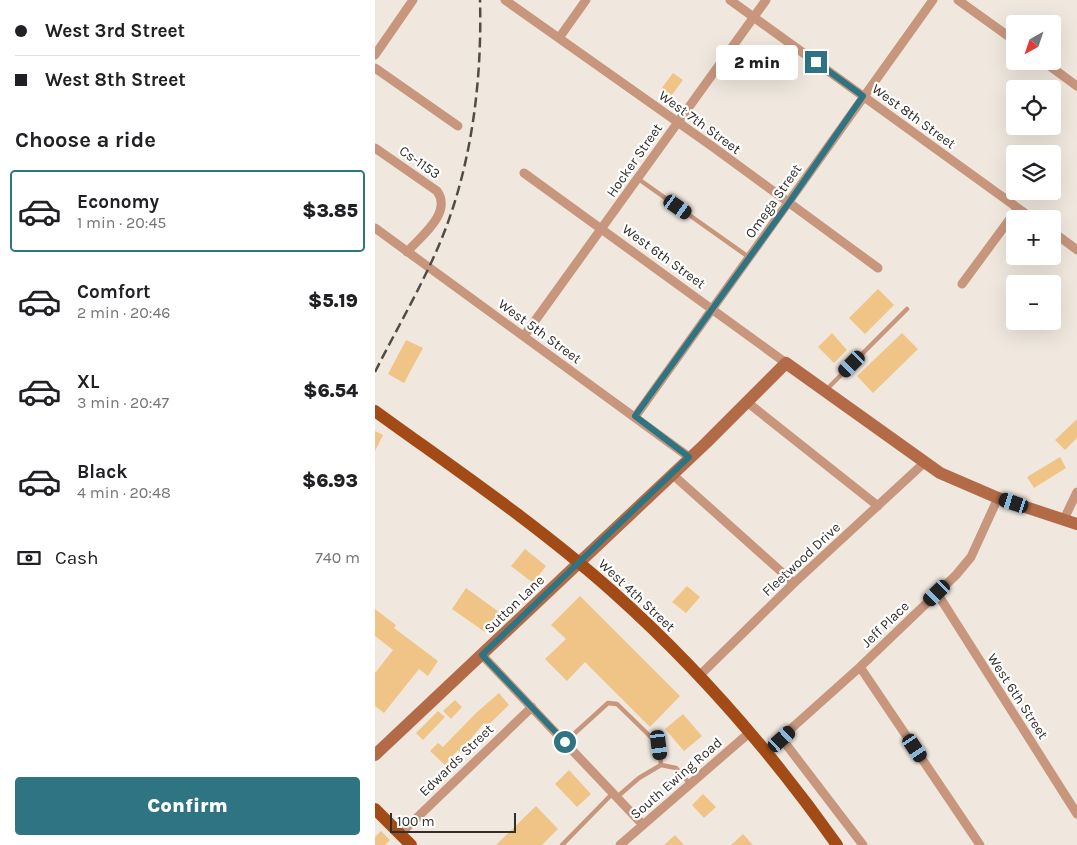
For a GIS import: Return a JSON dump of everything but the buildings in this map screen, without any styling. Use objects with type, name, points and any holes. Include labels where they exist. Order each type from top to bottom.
[{"type":"main road","name":"West 4th Street","points":[[376,411],[501,502],[579,563],[645,621],[699,676],[749,733],[837,845]]},
{"type":"main road","points":[[375,809],[411,845]]},
{"type":"street","points":[[375,55],[413,0]]},
{"type":"street","name":"West 7th Street","points":[[505,0],[677,122],[877,268]]},
{"type":"street","points":[[559,38],[586,0]]},
{"type":"street","name":"West 8th Street","points":[[730,0],[1021,210]]},
{"type":"street","name":"Hocker Street","points":[[524,336],[766,0]]},
{"type":"street","name":"Omega Street","points":[[635,416],[933,0]]},
{"type":"street","points":[[958,0],[1006,35]]},
{"type":"street","points":[[375,68],[458,126]]},
{"type":"street","points":[[1055,70],[1077,86]]},
{"type":"street","name":"Cs-1153","points":[[375,148],[437,191],[441,199],[441,207],[436,220],[407,252]]},
{"type":"street","name":"West 6th Street","points":[[524,173],[786,363]]},
{"type":"street","points":[[962,284],[981,255],[1018,208]]},
{"type":"street","name":"West 5th Street","points":[[375,228],[689,457]]},
{"type":"street","points":[[1061,238],[1077,250]]},
{"type":"street","points":[[689,457],[786,363],[924,462],[954,480],[998,498],[1077,524]]},
{"type":"street","points":[[747,402],[879,506]]},
{"type":"street","name":"Sutton Lane","points":[[375,755],[689,457]]},
{"type":"street","name":"Fleetwood Drive","points":[[699,676],[794,583],[879,506],[924,462]]},
{"type":"street","points":[[672,474],[794,583]]},
{"type":"street","points":[[1064,519],[1077,492]]},
{"type":"street","name":"Jeff Place","points":[[765,752],[782,739],[860,667],[937,593],[971,557],[998,498]]},
{"type":"street","name":"West 6th Street","points":[[937,593],[1077,814]]},
{"type":"street","points":[[482,655],[643,825]]},
{"type":"street","points":[[860,667],[980,845]]},
{"type":"street","name":"Edwards Street","points":[[400,834],[532,707]]},
{"type":"street","name":"South Ewing Road","points":[[623,844],[749,733]]},
{"type":"street","points":[[782,739],[863,845]]},
{"type":"lane","points":[[637,178],[750,258]]},
{"type":"lane","points":[[825,391],[907,309]]},
{"type":"lane","points":[[565,742],[608,703],[617,704],[659,745],[661,765]]},
{"type":"lane","points":[[562,845],[615,795],[661,765],[676,768],[690,784]]},
{"type":"railway","points":[[375,372],[431,263],[456,198],[474,114],[479,57],[480,0]]},
{"type":"route","points":[[565,742],[482,655],[689,457],[635,416],[670,370],[863,96],[816,62]]}]
